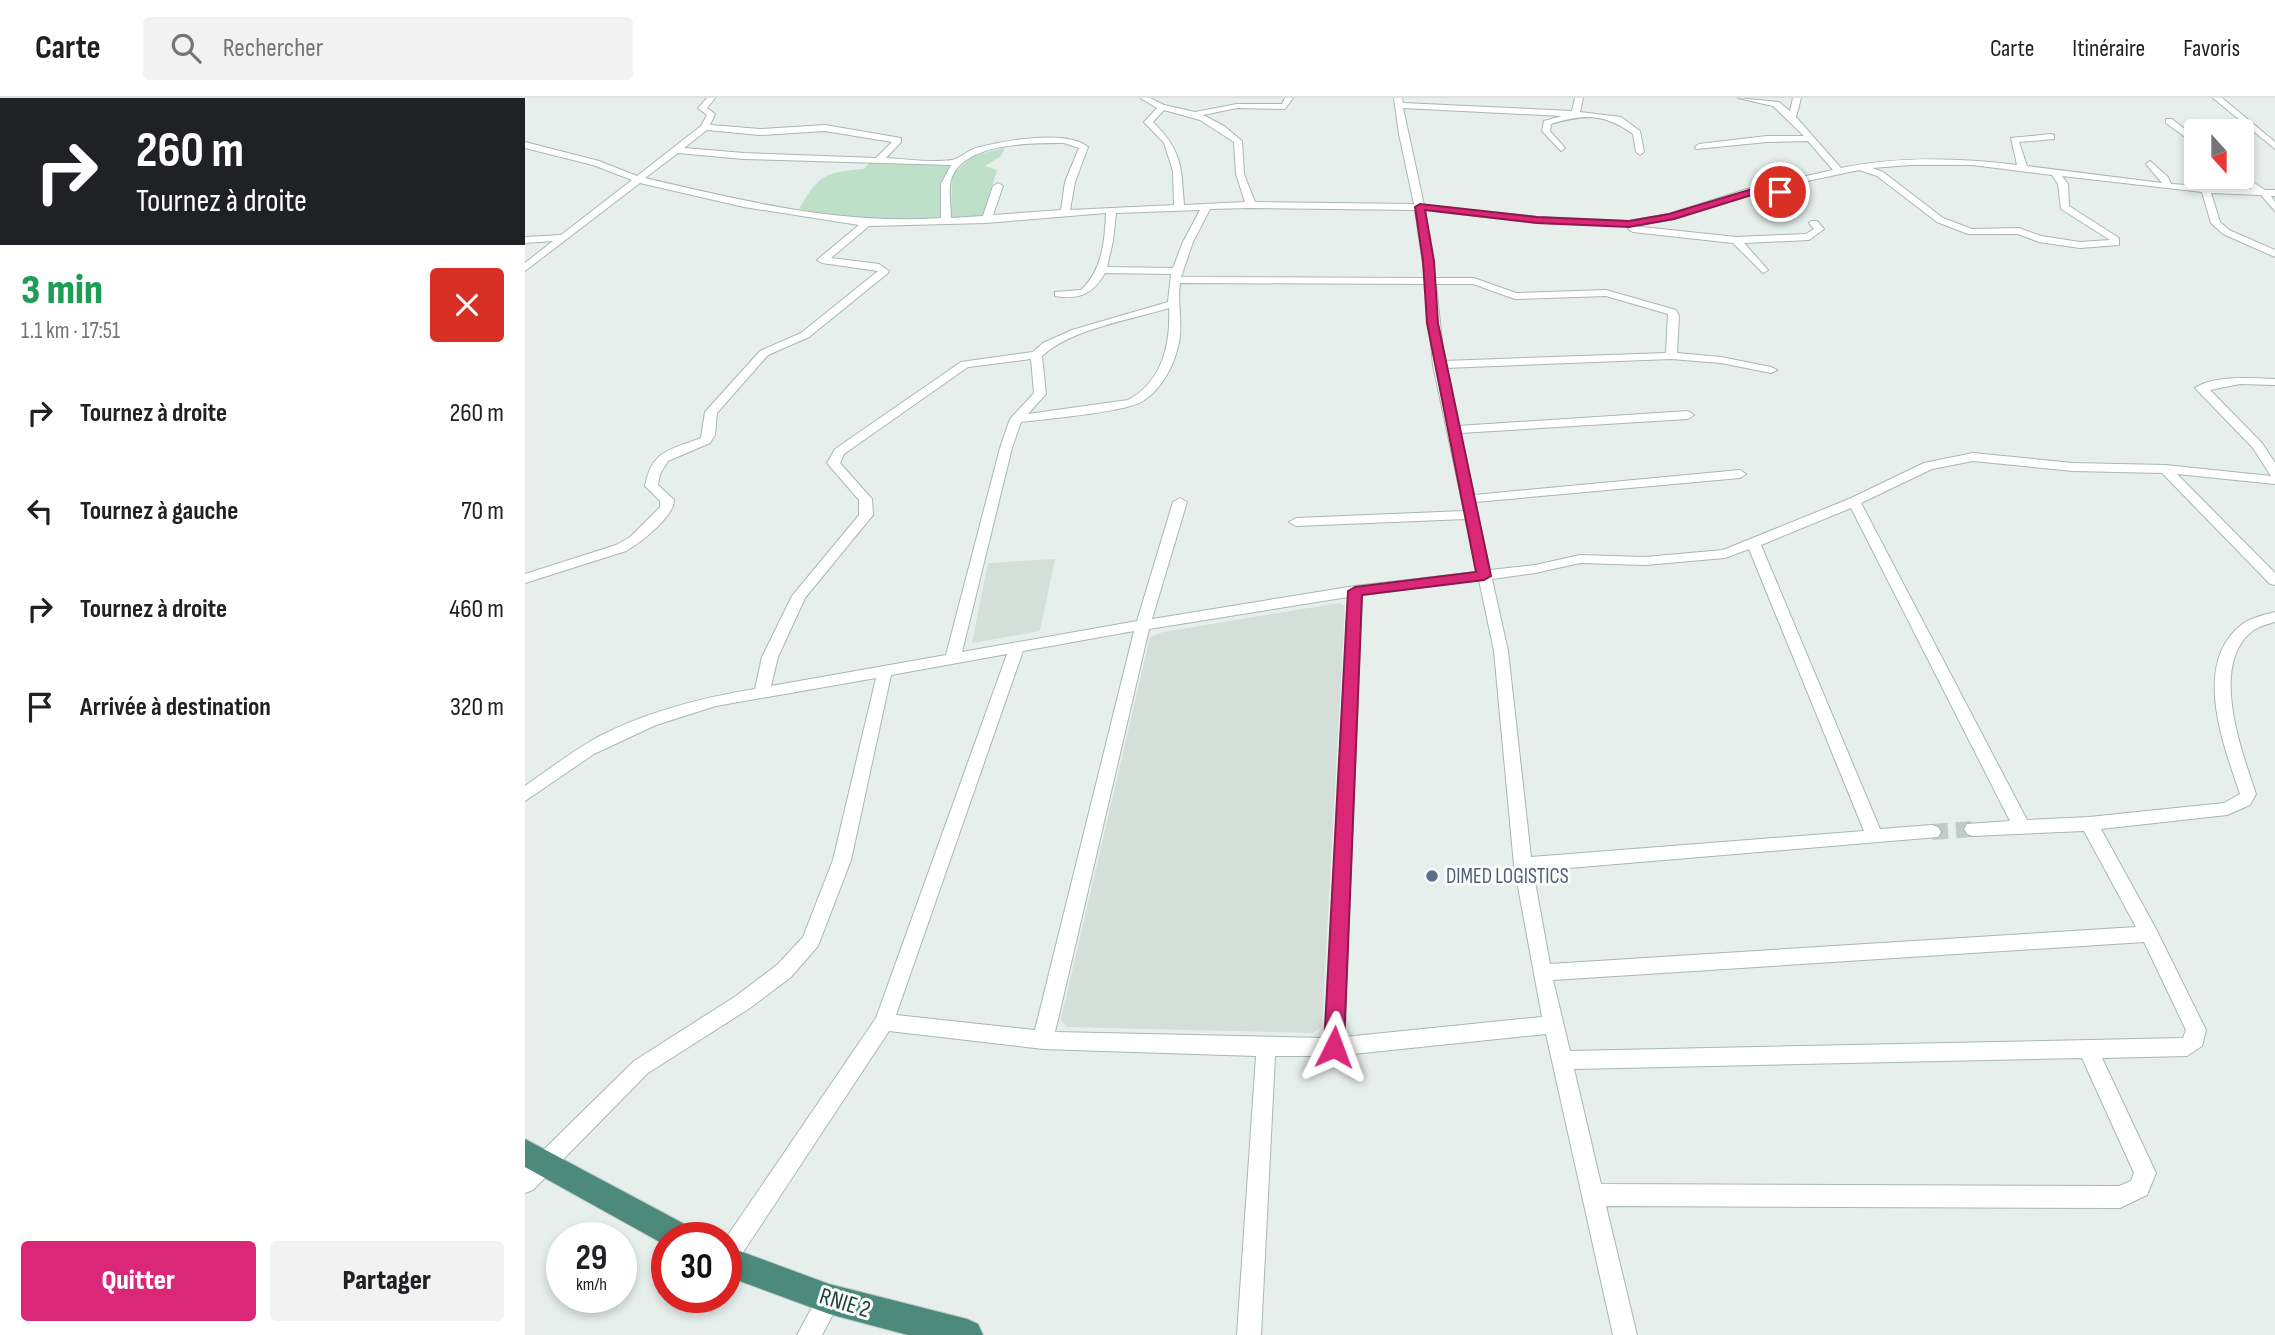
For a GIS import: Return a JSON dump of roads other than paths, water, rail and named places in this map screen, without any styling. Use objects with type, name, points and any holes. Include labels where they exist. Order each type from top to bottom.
[{"type":"highway","points":[[531,1167],[651,1223]]},
{"type":"highway","name":"RNIE 2","points":[[742,1266],[829,1299],[967,1335]]},
{"type":"street","points":[[525,267],[705,127],[711,114],[702,107],[711,98]]},
{"type":"street","points":[[1144,98],[1162,107],[1197,114],[1226,130],[1238,141],[1240,174],[1251,205]]},
{"type":"street","points":[[1197,114],[1237,106],[1285,107],[1289,105],[1289,98]]},
{"type":"street","points":[[1575,114],[1579,98]]},
{"type":"street","points":[[1742,98],[1776,104],[1792,117],[1808,139],[1839,172]]},
{"type":"street","points":[[1792,117],[1797,98]]},
{"type":"street","points":[[2217,98],[2275,146]]},
{"type":"street","points":[[1625,1335],[1542,973],[1523,865],[1501,651],[1439,365],[1420,207],[1399,102],[1618,119],[1629,124],[1637,133],[1640,152]]},
{"type":"street","points":[[1162,107],[1148,122],[1168,142],[1177,171],[1179,207]]},
{"type":"street","points":[[1561,148],[1546,131],[1547,124],[1575,114]]},
{"type":"street","points":[[2169,121],[2184,133]]},
{"type":"street","points":[[705,127],[760,132]]},
{"type":"street","points":[[692,138],[825,128],[898,140],[879,160]]},
{"type":"street","points":[[1699,146],[1751,143],[1781,137],[1808,139]]},
{"type":"street","points":[[2023,169],[2014,140],[2051,137]]},
{"type":"street","points":[[946,222],[947,176],[958,163],[968,155],[996,147],[1039,142],[1082,143],[1084,147],[1070,181],[1065,214]]},
{"type":"street","points":[[525,145],[596,163],[640,180],[744,204],[867,223],[946,222],[1111,210],[1251,205],[1420,207],[1537,220],[1629,224],[1671,217],[1772,186],[1859,167],[1935,161],[2054,171],[2206,190],[2275,193]]},
{"type":"street","points":[[678,150],[744,156],[958,163]]},
{"type":"street","points":[[2150,164],[2165,179],[2167,186]]},
{"type":"street","points":[[1859,167],[1880,174],[1940,220],[1971,232],[2019,231],[2039,239],[2080,245],[2116,243],[2107,232],[2064,207],[2063,184],[2054,171]]},
{"type":"street","points":[[986,220],[998,186]]},
{"type":"street","points":[[1772,186],[1797,207]]},
{"type":"street","points":[[2254,186],[2264,193],[2275,208]]},
{"type":"street","points":[[2206,190],[2216,223],[2226,232],[2275,254]]},
{"type":"street","points":[[1016,419],[1131,403],[1148,395],[1170,355],[1174,339],[1172,304],[1176,276],[1196,223],[1207,206]]},
{"type":"street","points":[[1059,294],[1087,291],[1109,248],[1111,210]]},
{"type":"street","points":[[525,579],[621,548],[635,540],[661,517],[669,503],[651,486],[663,456],[670,451],[706,440],[711,412],[764,353],[805,335],[884,271],[879,267],[822,260],[867,223]]},
{"type":"street","points":[[1629,224],[1633,229],[1646,232],[1736,240],[1809,237],[1819,229],[1814,223]]},
{"type":"street","points":[[525,240],[563,238]]},
{"type":"street","points":[[1736,240],[1763,270]]},
{"type":"street","points":[[1099,270],[1176,276],[1474,281],[1515,296],[1529,297],[1606,293],[1658,306],[1674,316],[1671,356]]},
{"type":"street","points":[[762,690],[770,657],[799,596],[866,515],[866,499],[833,463],[839,452],[965,364],[1036,355],[1047,345],[1076,332],[1172,304]]},
{"type":"street","points":[[953,658],[1016,419],[1040,394],[1036,355]]},
{"type":"street","points":[[1439,365],[1671,356],[1721,359],[1771,370]]},
{"type":"street","points":[[2274,383],[2239,381],[2201,388],[2258,446],[2275,473]]},
{"type":"street","points":[[1453,430],[1688,415]]},
{"type":"street","points":[[525,795],[590,749],[623,732],[669,714],[762,690],[1143,625],[1355,591],[1539,568],[1563,561],[1704,558],[1754,545],[1854,502],[1928,466],[1973,457],[2073,467],[2165,469],[2275,480]]},
{"type":"street","points":[[2165,469],[2275,581]]},
{"type":"street","points":[[1297,522],[1471,507],[1740,474]]},
{"type":"street","points":[[1043,1041],[1143,625],[1180,502]]},
{"type":"street","points":[[1854,502],[2021,825]]},
{"type":"street","points":[[1754,545],[1874,835]]},
{"type":"street","points":[[1334,1047],[1355,591]]},
{"type":"street","points":[[1973,829],[2089,824],[2227,809],[2244,801],[2248,794],[2223,690],[2224,656],[2244,629],[2275,617]]},
{"type":"street","points":[[742,1236],[884,1022],[1017,648]]},
{"type":"street","points":[[531,1167],[641,1067],[743,1002],[784,971],[811,941],[842,860],[885,670]]},
{"type":"street","points":[[1560,1060],[2187,1047],[2195,1040],[2196,1030],[2149,934],[2089,824]]},
{"type":"street","points":[[1523,865],[1932,832]]},
{"type":"street","points":[[1542,973],[2149,934]]},
{"type":"street","points":[[884,1022],[1043,1041],[1266,1047],[1334,1047],[1553,1025]]},
{"type":"street","points":[[1249,1335],[1266,1047]]},
{"type":"street","points":[[1592,1195],[2120,1197],[2139,1188],[2145,1173],[2089,1051]]},
{"type":"street","points":[[809,1335],[829,1299]]},
{"type":"tunnel","points":[[1932,832],[1973,829]]},
{"type":"place","name":"DIMED LOGISTICS","points":[[1432,876]]}]
